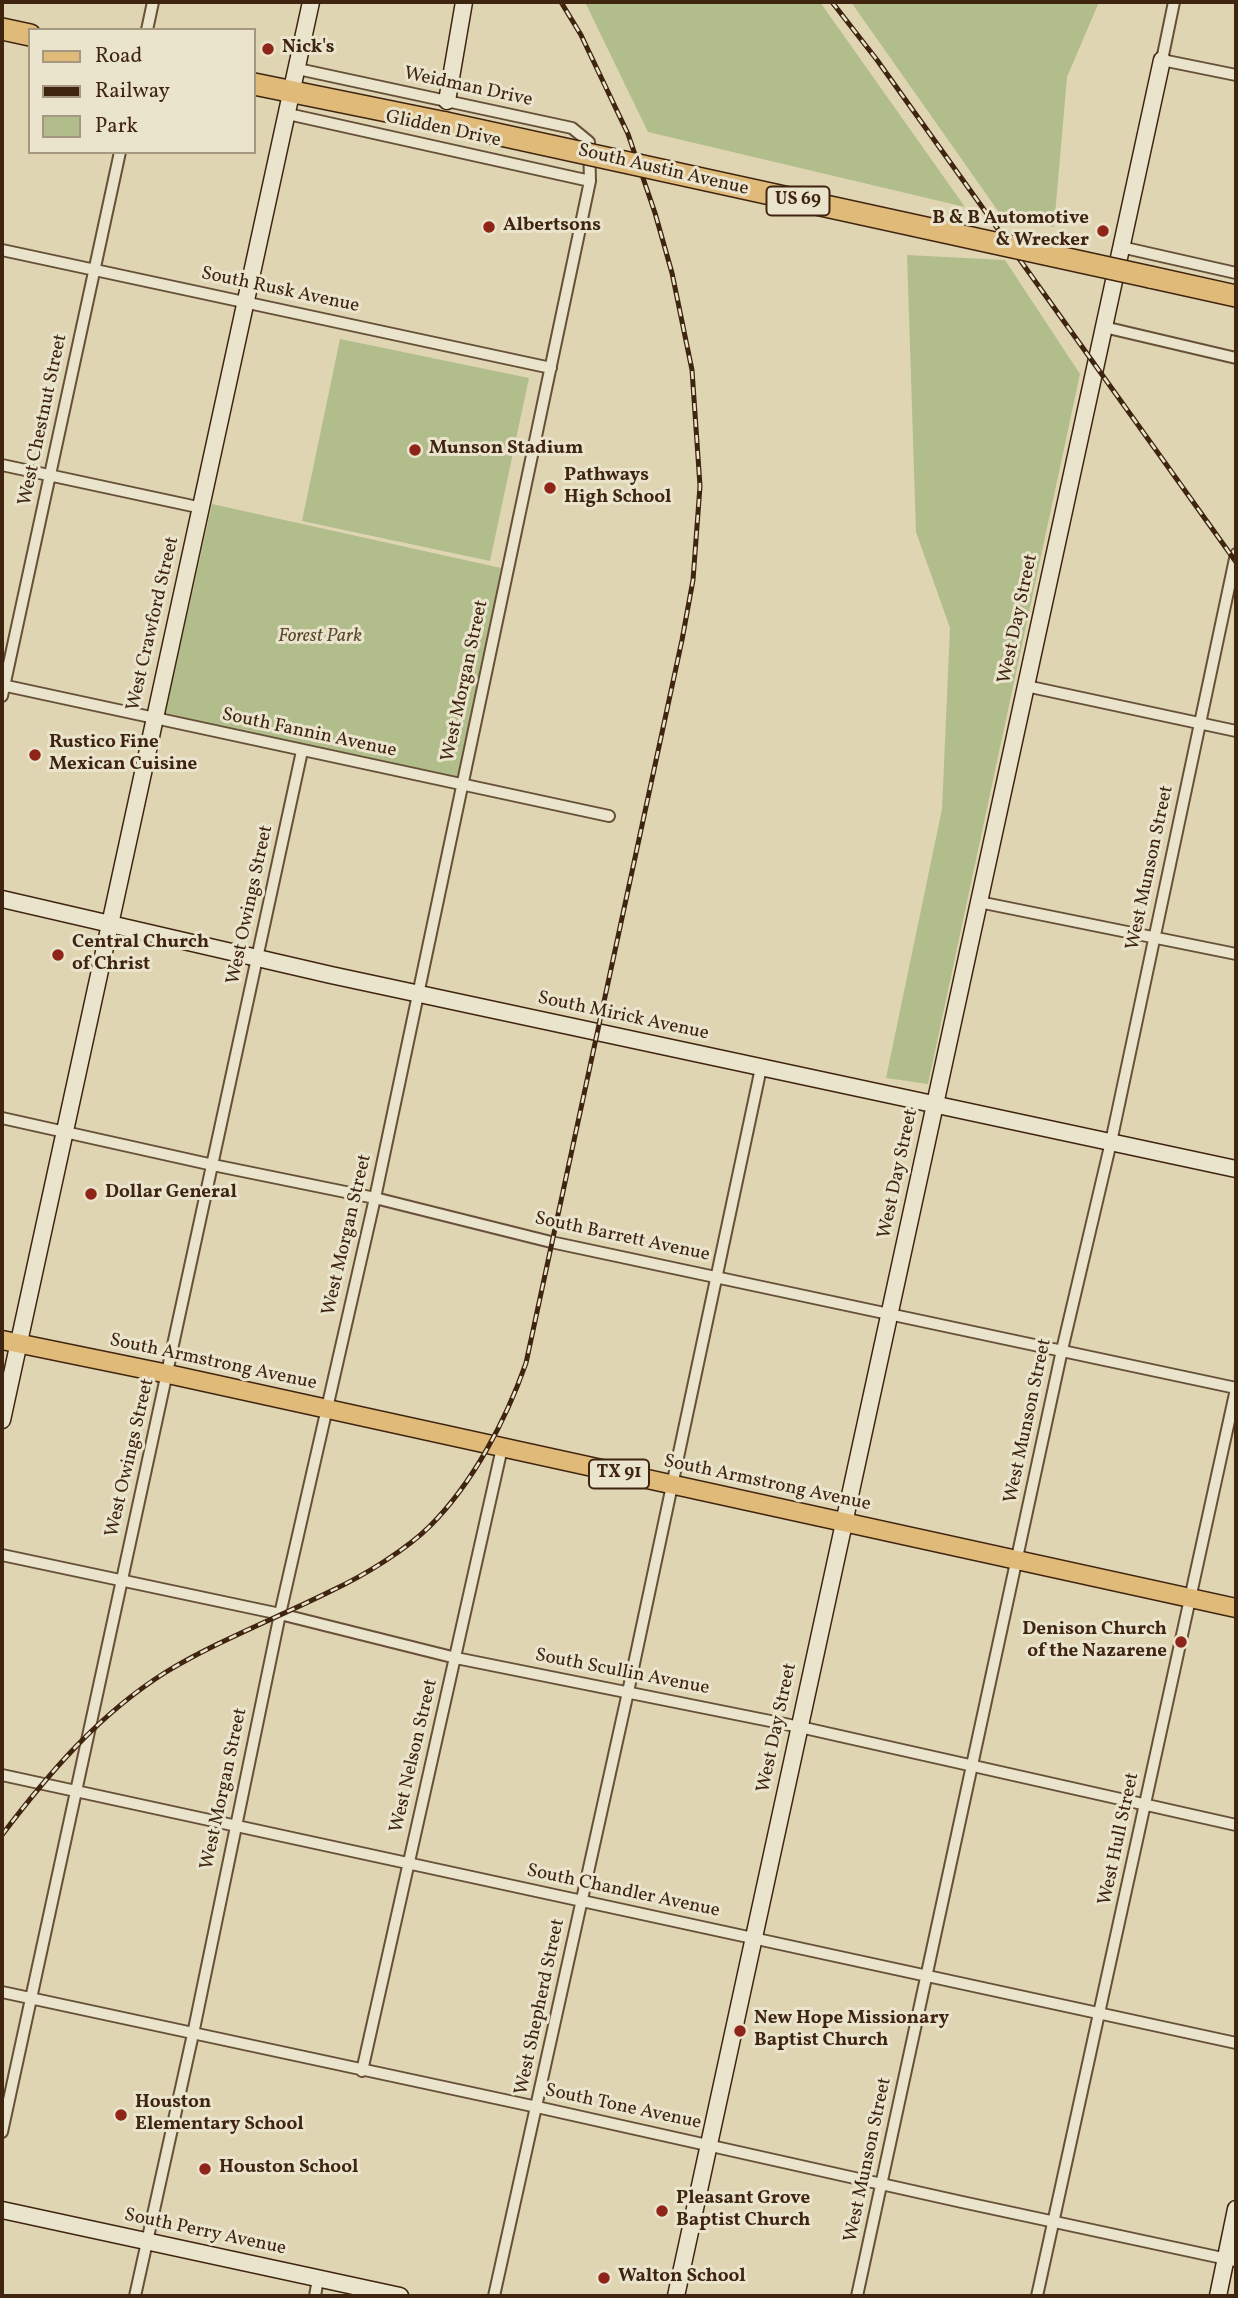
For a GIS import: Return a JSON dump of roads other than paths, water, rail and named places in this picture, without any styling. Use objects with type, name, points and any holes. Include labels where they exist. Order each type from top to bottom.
[{"type":"highway","points":[[2,29],[28,35]]},
{"type":"highway","name":"South Austin Avenue","points":[[256,84],[1236,296]]},
{"type":"main road","name":"South Armstrong Avenue","points":[[10,1342],[168,1374],[1236,1608]]},
{"type":"street","points":[[147,28],[153,2]]},
{"type":"street","name":"West Crawford Street","points":[[2,1420],[10,1342],[64,1131],[312,2]]},
{"type":"street","points":[[447,101],[464,2]]},
{"type":"street","points":[[1174,2],[1162,60],[1236,75]]},
{"type":"street","name":"West Day Street","points":[[677,2296],[1162,60]]},
{"type":"street","name":"Weidman Drive","points":[[298,69],[572,128],[589,142],[590,181]]},
{"type":"street","name":"Glidden Drive","points":[[288,114],[590,181]]},
{"type":"street","name":"West Chestnut Street","points":[[2,689],[120,154]]},
{"type":"street","name":"West Morgan Street","points":[[135,2296],[193,2034],[280,1614],[375,1198],[590,181]]},
{"type":"street","points":[[1121,247],[1236,273]]},
{"type":"street","name":"South Rusk Avenue","points":[[2,250],[551,368]]},
{"type":"street","points":[[1104,327],[1236,358]]},
{"type":"street","points":[[2,465],[202,508]]},
{"type":"street","name":"West Munson Street","points":[[857,2296],[1062,1350],[1111,1142],[1236,554]]},
{"type":"street","points":[[1026,686],[1236,731]]},
{"type":"street","name":"South Fannin Avenue","points":[[2,689],[154,718],[609,816]]},
{"type":"street","name":"West Owings Street","points":[[2,2132],[302,751]]},
{"type":"street","name":"South Mirick Avenue","points":[[2,899],[417,994],[1236,1169]]},
{"type":"street","points":[[979,902],[1236,954]]},
{"type":"street","name":"West Shepherd Street","points":[[494,2296],[628,1692],[761,1068]]},
{"type":"street","name":"South Barrett Avenue","points":[[2,1118],[375,1198],[551,1242],[1236,1388]]},
{"type":"street","name":"West Hull Street","points":[[1037,2296],[1236,1388]]},
{"type":"street","name":"West Nelson Street","points":[[362,2071],[502,1448]]},
{"type":"street","name":"South Scullin Avenue","points":[[2,1555],[280,1614],[456,1658],[800,1727],[1236,1825]]},
{"type":"street","name":"South Chandler Avenue","points":[[2,1775],[1236,2043]]},
{"type":"street","name":"South Tone Avenue","points":[[2,1992],[1231,2260]]},
{"type":"street","points":[[1218,2296],[1231,2260],[1236,2209]]},
{"type":"street","name":"South Perry Avenue","points":[[2,2210],[400,2296]]},
{"type":"street","points":[[314,2296],[318,2279]]},
{"type":"railway","points":[[2,1835],[76,1746],[119,1706],[142,1689],[166,1672],[207,1650],[384,1562],[430,1526],[446,1509],[487,1450],[526,1363],[682,640],[693,580],[700,486],[692,370],[672,273],[655,213],[628,134],[581,35],[561,2]]},
{"type":"railway","points":[[832,2],[877,60],[1236,562]]},
{"type":"place","name":"Nick's","points":[[268,49]]},
{"type":"place","name":"Albertsons","points":[[489,227]]},
{"type":"place","name":"B & B Automotive & Wrecker","points":[[1103,231]]},
{"type":"place","name":"Munson Stadium","points":[[415,450]]},
{"type":"place","name":"Pathways High School","points":[[550,488]]},
{"type":"place","name":"Rustico Fine Mexican Cuisine","points":[[35,755]]},
{"type":"place","name":"Central Church of Christ","points":[[58,955]]},
{"type":"place","name":"Dollar General","points":[[91,1194]]},
{"type":"place","name":"Denison Church of the Nazarene","points":[[1181,1642]]},
{"type":"place","name":"New Hope Missionary Baptist Church","points":[[740,2031]]},
{"type":"place","name":"Houston Elementary School","points":[[121,2115]]},
{"type":"place","name":"Houston School","points":[[205,2169]]},
{"type":"place","name":"Pleasant Grove Baptist Church","points":[[662,2211]]},
{"type":"place","name":"Walton School","points":[[604,2278]]},
{"type":"park label","name":"Forest Park","points":[[320,638]]}]
